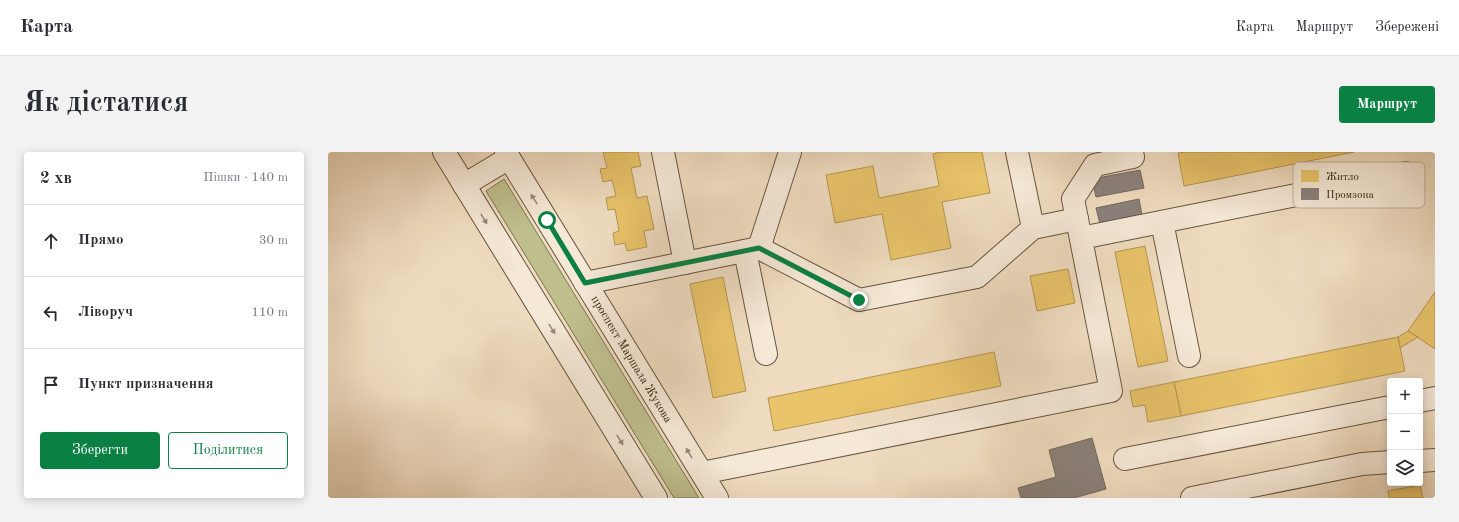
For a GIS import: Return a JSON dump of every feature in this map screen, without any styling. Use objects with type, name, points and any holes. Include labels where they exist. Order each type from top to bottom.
[{"type":"street","points":[[444,152],[656,498]]},
{"type":"street","points":[[663,152],[685,263]]},
{"type":"street","points":[[766,354],[752,249],[790,152]]},
{"type":"street","points":[[1018,152],[1033,228]]},
{"type":"street","points":[[702,473],[1112,391],[1073,199],[1095,165],[1133,158],[1132,152]]},
{"type":"street","name":"проспект Маршала Жукова","points":[[464,185],[508,155],[717,498]]},
{"type":"street","points":[[585,283],[752,249],[859,300],[977,277],[1033,228],[1079,228],[1162,222],[1293,196]]},
{"type":"street","points":[[1162,222],[1190,356]]},
{"type":"street","points":[[1423,400],[1435,398]]},
{"type":"street","points":[[1125,459],[1387,408]]},
{"type":"street","points":[[1423,461],[1435,460]]},
{"type":"street","points":[[1192,498],[1362,464],[1387,462]]},
{"type":"green space","points":[[504,179],[699,498],[674,498],[486,191]]},
{"type":"building: Житло","points":[[603,152],[638,152],[641,166],[631,168],[637,198],[647,196],[654,229],[644,231],[647,247],[627,251],[625,243],[615,245],[613,233],[619,231],[615,209],[608,210],[606,198],[616,196],[612,180],[603,182],[600,169],[607,168]]},
{"type":"building: Житло","points":[[941,152],[982,152],[990,193],[942,202],[951,248],[891,260],[882,214],[835,223],[826,175],[873,166],[879,198],[939,186],[933,154]]},
{"type":"building: Житло","points":[[1354,152],[1304,162],[1293,162],[1293,164],[1184,186],[1178,153]]},
{"type":"building: Житло","points":[[1145,246],[1168,361],[1138,367],[1115,252]]},
{"type":"building: Житло","points":[[1068,269],[1075,303],[1037,311],[1030,276]]},
{"type":"building: Житло","points":[[723,277],[746,391],[713,398],[690,284]]},
{"type":"building: Житло","points":[[1435,292],[1435,349],[1408,331]]},
{"type":"building: Житло","points":[[1408,331],[1418,337],[1400,348],[1398,337]]},
{"type":"building: Житло","points":[[1398,337],[1405,371],[1181,416],[1174,382]]},
{"type":"building: Житло","points":[[994,352],[1001,386],[774,431],[768,398]]},
{"type":"building: Житло","points":[[1174,382],[1181,416],[1148,422],[1145,405],[1133,407],[1130,391]]},
{"type":"building: Житло","points":[[1420,486],[1423,498],[1389,498],[1388,491]]},
{"type":"building: Промзона","points":[[1140,170],[1144,188],[1096,197],[1092,179]]},
{"type":"building: Промзона","points":[[1139,199],[1142,215],[1100,224],[1096,208]]},
{"type":"building: Промзона","points":[[1092,438],[1106,489],[1074,498],[1021,498],[1018,488],[1056,477],[1049,450]]},
{"type":"route","points":[[547,220],[585,283],[759,248],[859,300]]}]
